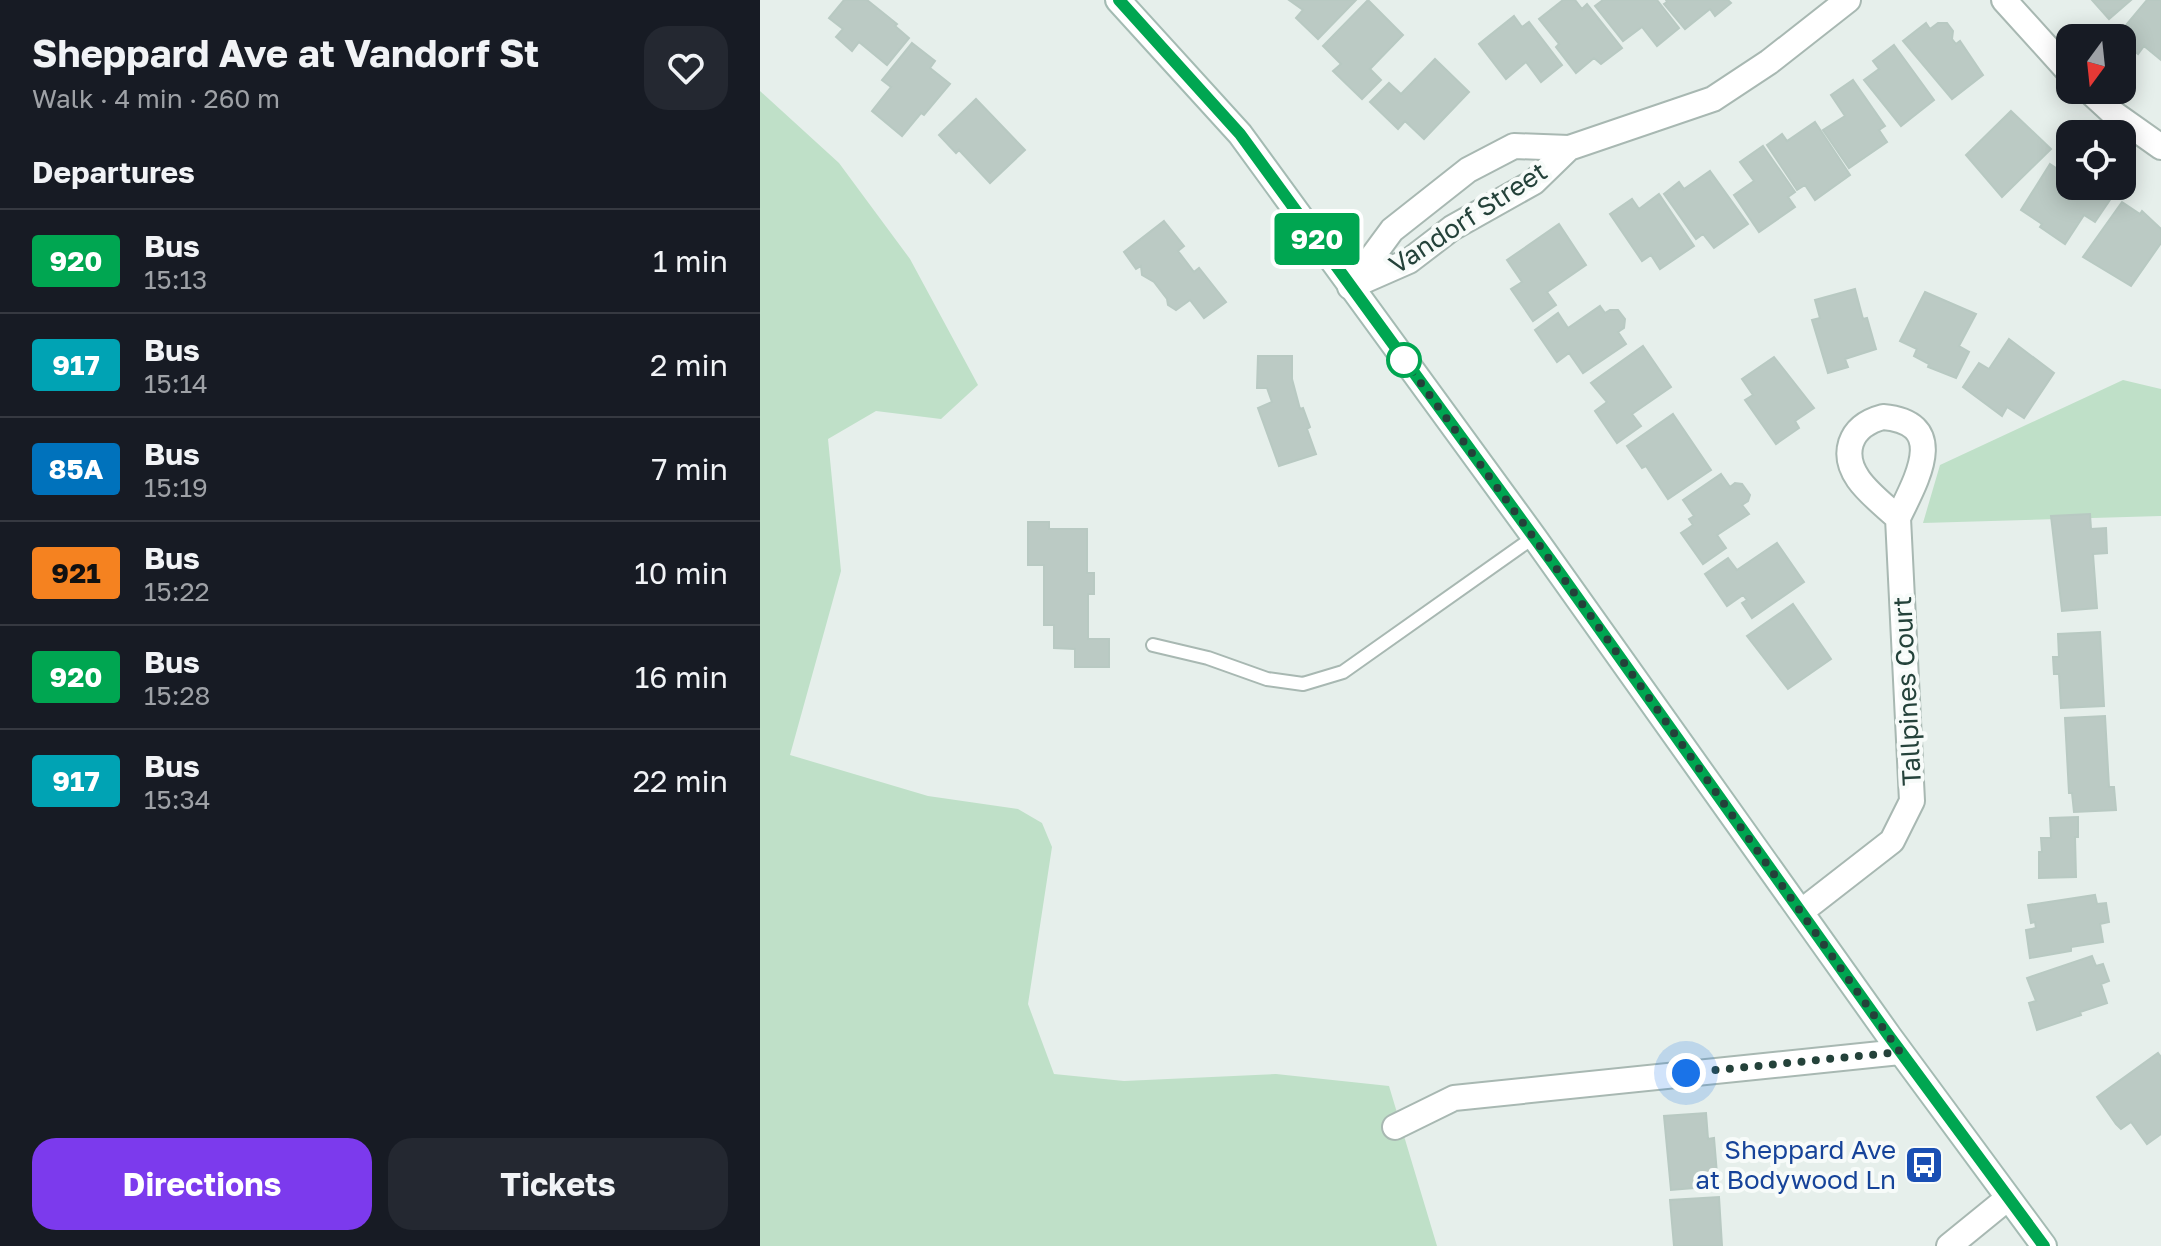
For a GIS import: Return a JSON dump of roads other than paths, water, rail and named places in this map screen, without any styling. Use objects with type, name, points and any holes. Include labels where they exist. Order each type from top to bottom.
[{"type":"street","points":[[1118,0],[1240,134],[1534,537],[1900,1052],[2044,1246]]},
{"type":"street","name":"Vandorf Street","points":[[1350,287],[1392,230],[1468,170],[1514,146],[1569,148],[1713,99],[1769,62],[1848,0]]},
{"type":"street","points":[[2004,0],[2056,58]]},
{"type":"street","points":[[2103,104],[2161,147]]},
{"type":"street","name":"Vandorf Street","points":[[1350,287],[1409,261],[1452,228],[1534,182],[1569,148]]},
{"type":"street","name":"Tallpines Court","points":[[1802,911],[1892,841],[1912,801],[1898,518]]},
{"type":"street","points":[[1395,1127],[1454,1098],[1900,1052]]},
{"type":"street","points":[[1949,1246],[2008,1198]]},
{"type":"lane","points":[[1153,645],[1208,658],[1267,679],[1303,684],[1343,672],[1534,537]]},
{"type":"place","name":"Sheppard Ave at Bodywood Ln","points":[[1924,1165]]}]
